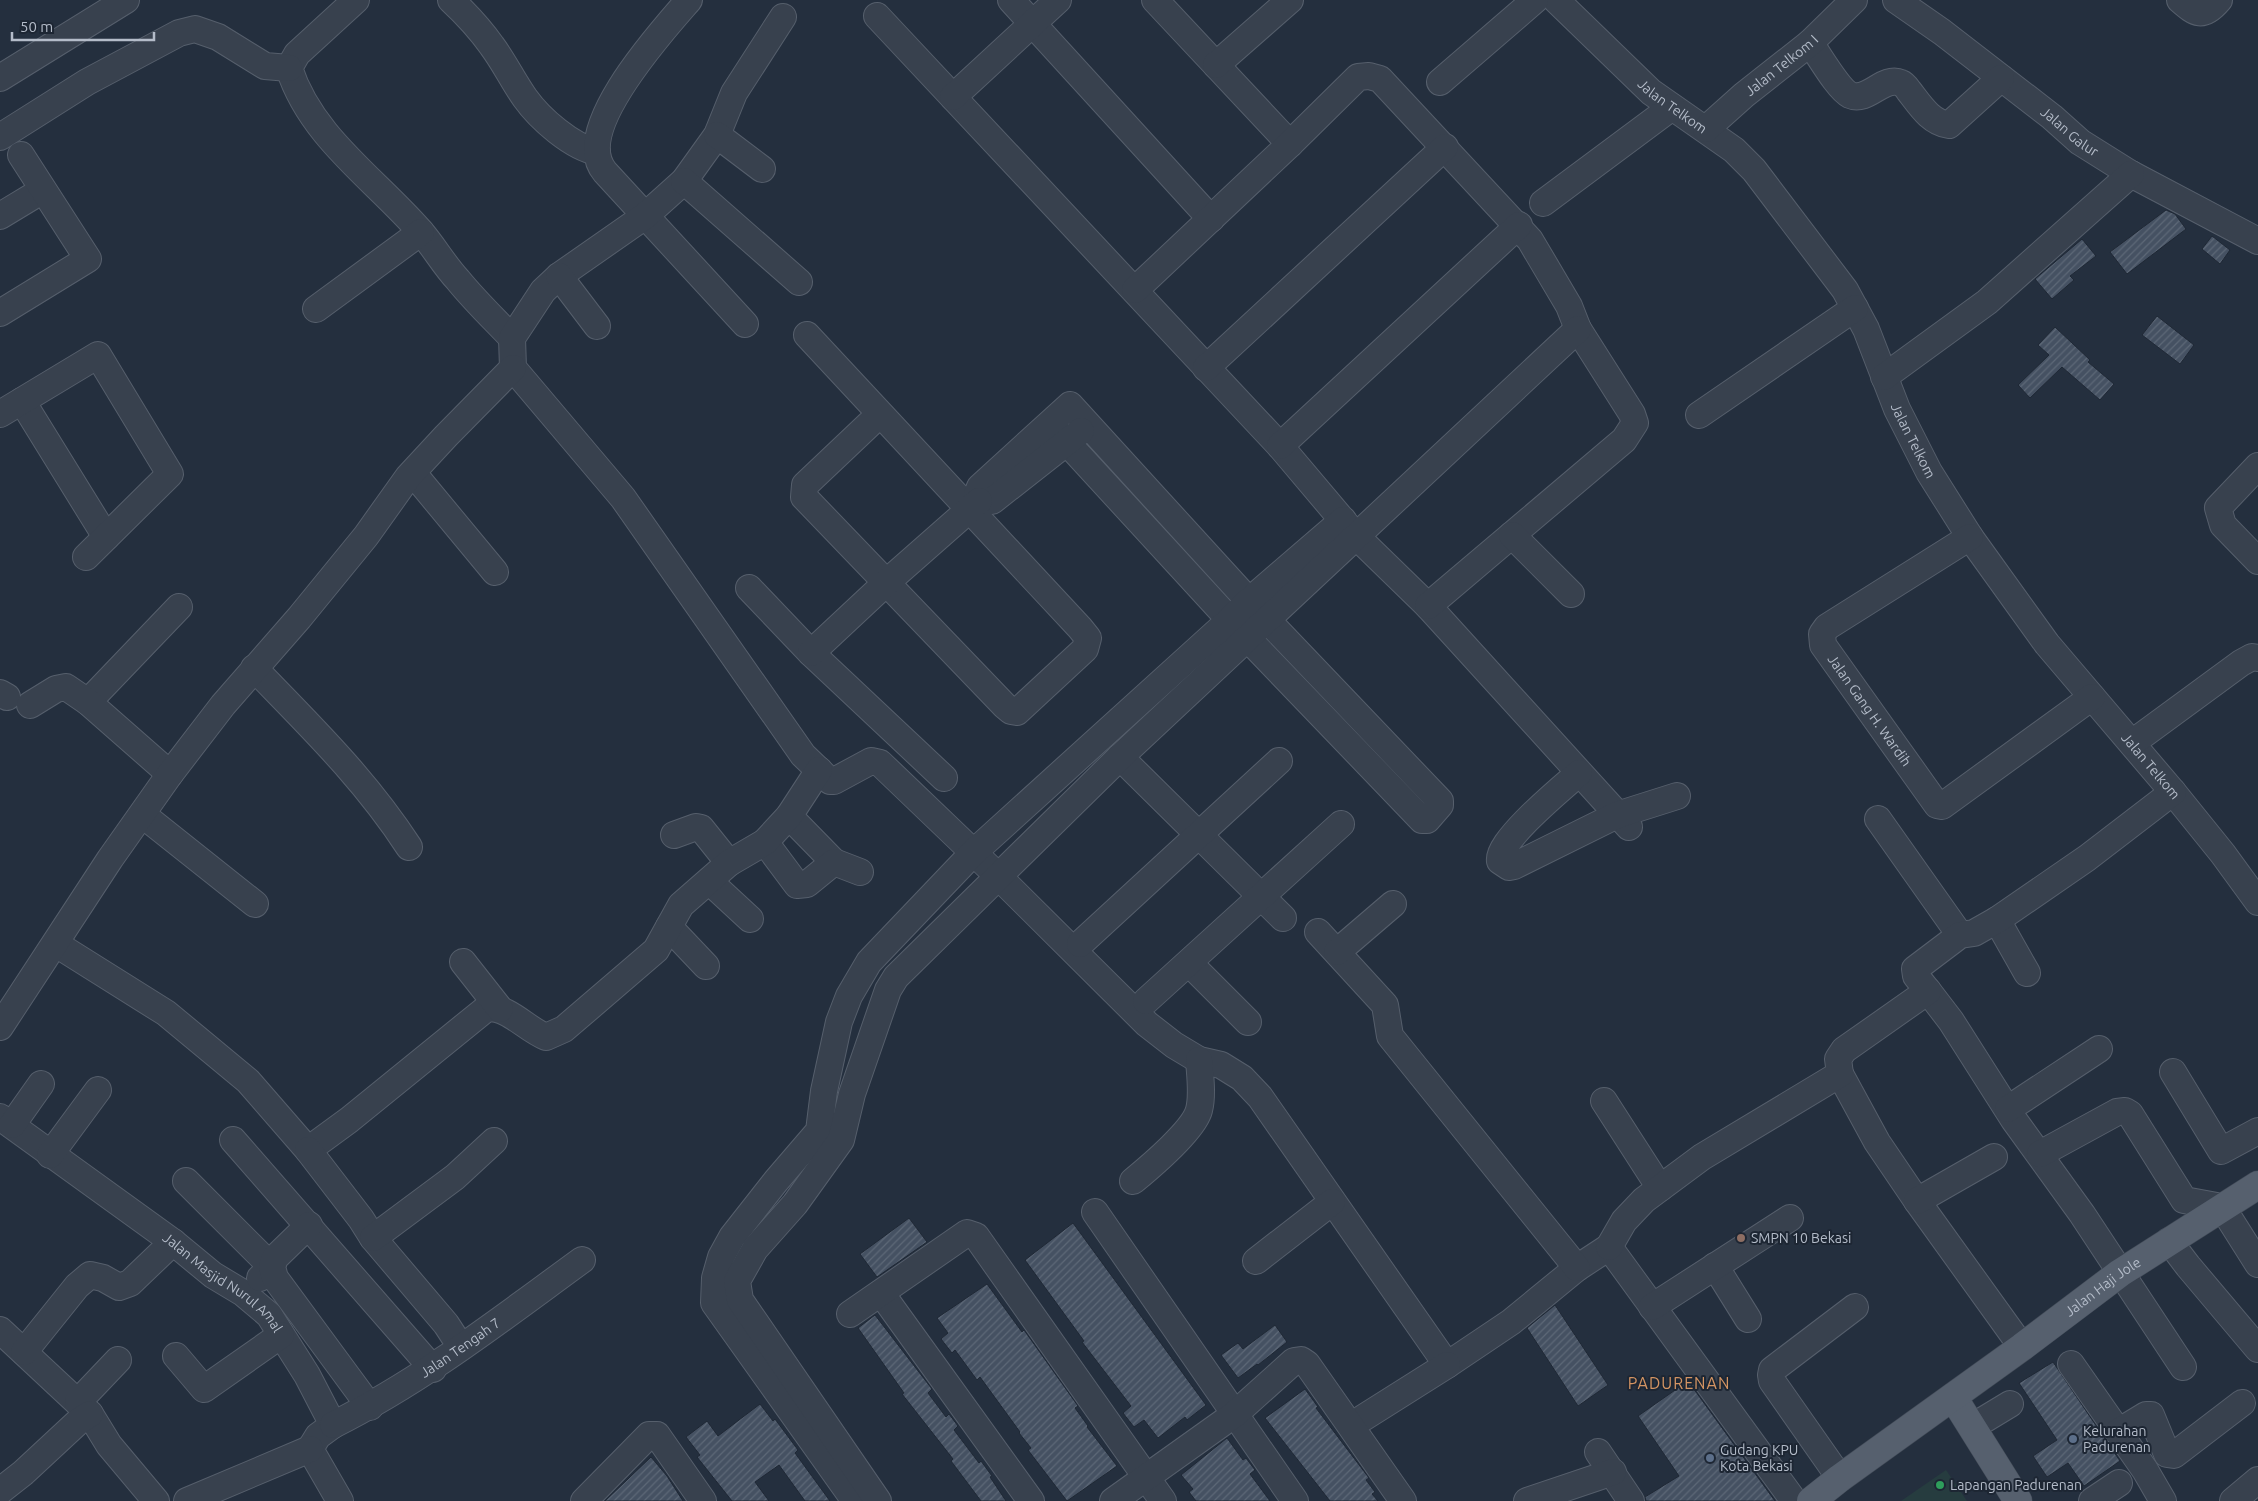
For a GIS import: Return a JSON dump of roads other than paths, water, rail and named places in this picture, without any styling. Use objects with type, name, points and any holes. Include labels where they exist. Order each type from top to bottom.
[{"type":"main road","name":"Jalan Haji Jole","points":[[1812,1501],[1840,1478],[2022,1347],[2120,1273],[2258,1185]]},
{"type":"main road","points":[[1953,1397],[2018,1501]]},
{"type":"street","points":[[0,78],[126,0]]},
{"type":"street","points":[[356,0],[297,54],[289,68],[294,85],[309,110],[341,151],[421,232],[458,280],[512,338]]},
{"type":"street","points":[[451,0],[474,22],[491,44],[525,98],[586,149],[601,168],[746,324]]},
{"type":"street","points":[[586,149],[598,139],[608,111],[631,71],[655,39],[689,0]]},
{"type":"street","points":[[1011,0],[1211,219]]},
{"type":"street","points":[[953,97],[1058,0]]},
{"type":"street","points":[[1155,0],[1290,144]]},
{"type":"street","points":[[1216,66],[1290,0]]},
{"type":"street","points":[[1440,82],[1535,0]]},
{"type":"street","name":"Jalan Telkom","points":[[1556,0],[1632,75],[1672,107],[1734,150],[1754,170],[1845,290],[1866,329],[1897,409],[1929,472],[1970,537],[2047,644],[2173,792],[2223,854],[2258,902]]},
{"type":"street","name":"Jalan Telkom I","points":[[1706,129],[1744,95],[1810,43],[1854,0]]},
{"type":"street","name":"Jalan Galur","points":[[1896,0],[1942,32],[2080,142],[2131,174],[2258,241]]},
{"type":"street","points":[[2180,0],[2195,12],[2204,13],[2219,0]]},
{"type":"street","points":[[877,16],[1280,446],[1350,528],[1428,606],[1623,821]]},
{"type":"street","points":[[782,18],[734,94],[717,135],[684,181],[645,216],[559,276],[543,292],[512,338],[513,368],[623,498],[803,755],[830,781],[834,781],[871,761],[880,764],[974,852],[1147,1024],[1174,1046],[1199,1060],[1221,1065],[1242,1078],[1281,1125],[1332,1202],[1447,1365]]},
{"type":"street","points":[[0,138],[87,82],[179,32],[195,29],[218,37],[265,66],[289,68]]},
{"type":"street","points":[[1810,43],[1841,86],[1850,95],[1860,96],[1892,81],[1902,83],[1930,116],[1938,123],[1948,125],[2001,78]]},
{"type":"street","points":[[1135,290],[1358,77],[1369,76],[1380,79],[1445,146],[1519,226],[1549,268],[1569,306],[1578,329],[1632,414],[1635,423],[1624,440],[1428,606]]},
{"type":"street","points":[[1544,203],[1672,107]]},
{"type":"street","points":[[717,135],[762,169]]},
{"type":"street","points":[[1206,368],[1445,146]]},
{"type":"street","points":[[0,313],[88,259],[20,155]]},
{"type":"street","points":[[1884,377],[1987,302],[2131,174]]},
{"type":"street","points":[[684,181],[799,282]]},
{"type":"street","points":[[0,216],[43,190]]},
{"type":"street","points":[[1280,446],[1519,226]]},
{"type":"street","points":[[316,309],[421,232]]},
{"type":"street","points":[[559,276],[597,326]]},
{"type":"street","points":[[1698,415],[1855,308]]},
{"type":"street","points":[[878,1501],[740,1300],[737,1281],[755,1249],[795,1204],[852,1094],[882,1006],[896,977],[1120,757],[1239,628],[1249,601],[1350,528],[1578,329]]},
{"type":"street","points":[[807,335],[880,414],[974,505],[1088,638],[1086,649],[1017,712],[1011,711],[1005,706],[803,494],[805,485],[880,414]]},
{"type":"street","points":[[86,557],[170,474],[98,355],[11,408],[106,537]]},
{"type":"street","points":[[0,1027],[110,859],[143,815],[170,774],[254,668],[299,618],[366,536],[413,472],[513,368]]},
{"type":"street","points":[[811,653],[974,505],[980,488],[1049,441],[1070,405],[1249,601],[1440,802],[1427,820],[1422,820],[1239,628],[1049,441]]},
{"type":"street","points":[[2258,466],[2218,508],[2223,525],[2258,561]]},
{"type":"street","points":[[413,472],[495,572]]},
{"type":"street","points":[[830,1136],[824,1092],[838,1022],[859,977],[869,962],[974,852],[1239,628],[1268,620],[1350,528]]},
{"type":"street","points":[[1512,535],[1571,594]]},
{"type":"street","name":"Jalan Gang H. Wardih","points":[[1970,537],[1827,627],[1822,634],[1822,645],[1939,807],[2092,696]]},
{"type":"street","points":[[749,588],[811,653],[944,778]]},
{"type":"street","points":[[88,702],[179,607]]},
{"type":"street","points":[[2132,743],[2241,663],[2252,657],[2258,658]]},
{"type":"street","points":[[254,668],[294,711],[320,734],[339,758],[361,780],[409,847]]},
{"type":"street","points":[[12,698],[66,687],[88,702],[170,774]]},
{"type":"street","points":[[1120,757],[1283,918]]},
{"type":"street","points":[[1080,944],[1279,761]]},
{"type":"street","points":[[463,962],[500,1009],[546,1037],[564,1029],[656,950],[682,906],[729,863],[765,842],[789,816],[819,770]]},
{"type":"street","points":[[1579,773],[1518,830],[1500,854],[1500,861],[1509,867],[1514,866],[1623,821],[1677,796]]},
{"type":"street","points":[[2173,792],[2087,858],[1997,920],[1974,933],[1960,935],[1915,969],[1916,976],[1951,1022],[2183,1367]]},
{"type":"street","points":[[143,815],[255,904]]},
{"type":"street","points":[[789,816],[834,862],[860,872]]},
{"type":"street","points":[[1878,819],[1960,935]]},
{"type":"street","points":[[1146,1001],[1340,824]]},
{"type":"street","points":[[674,835],[696,827],[701,828],[729,863]]},
{"type":"street","points":[[765,842],[797,885],[807,884],[834,862]]},
{"type":"street","points":[[710,882],[750,919]]},
{"type":"street","points":[[1337,952],[1393,904]]},
{"type":"street","points":[[1997,920],[2027,972]]},
{"type":"street","points":[[670,927],[706,966]]},
{"type":"street","points":[[1318,932],[1385,1005],[1390,1036],[1577,1268]]},
{"type":"street","points":[[56,944],[166,1013],[248,1081],[308,1150],[361,1219],[373,1238],[442,1318],[461,1347]]},
{"type":"street","points":[[1188,963],[1248,1022]]},
{"type":"street","points":[[1928,991],[1844,1050],[1838,1059],[1840,1074],[1877,1142],[1916,1201],[2022,1347]]},
{"type":"street","points":[[308,1150],[349,1120],[487,1008],[500,1009]]},
{"type":"street","points":[[2008,1109],[2098,1048]]},
{"type":"street","points":[[1133,1181],[1153,1165],[1191,1126],[1197,1116],[1200,1101],[1199,1060]]},
{"type":"street","points":[[2173,1072],[2221,1151],[2258,1131]]},
{"type":"street","points":[[1363,1418],[1511,1322],[1577,1268],[1609,1247],[1624,1222],[1644,1200],[1702,1157],[1840,1074]]},
{"type":"street","points":[[6,1121],[41,1084]]},
{"type":"street","points":[[50,1155],[98,1090]]},
{"type":"street","points":[[1604,1101],[1660,1188]]},
{"type":"street","points":[[2040,1154],[2117,1112],[2125,1111],[2130,1114],[2184,1200],[2222,1207],[2258,1264]]},
{"type":"street","name":"Jalan Masjid Nurul Amal","points":[[6,1121],[50,1155],[174,1242],[213,1275],[243,1293],[268,1315],[308,1375],[333,1425]]},
{"type":"street","points":[[830,1136],[776,1181],[732,1237],[721,1257],[715,1278],[714,1304],[855,1501]]},
{"type":"street","points":[[234,1140],[433,1368]]},
{"type":"street","points":[[373,1238],[455,1176],[494,1141]]},
{"type":"street","points":[[1916,1201],[1994,1157]]},
{"type":"street","points":[[186,1181],[272,1268],[275,1278],[370,1407]]},
{"type":"street","points":[[1256,1261],[1332,1202]]},
{"type":"street","points":[[1095,1212],[1295,1501]]},
{"type":"street","points":[[1652,1307],[1790,1218]]},
{"type":"street","points":[[243,1293],[272,1268],[275,1258],[309,1226]]},
{"type":"street","points":[[850,1314],[967,1233],[976,1236],[1163,1501]]},
{"type":"street","points":[[2169,1241],[2258,1349]]},
{"type":"street","points":[[24,1352],[77,1286],[90,1275],[103,1278],[119,1287],[130,1283],[174,1242]]},
{"type":"street","points":[[1609,1247],[1794,1501]]},
{"type":"street","name":"Jalan Tengah 7","points":[[333,1425],[370,1407],[433,1368],[582,1260]]},
{"type":"street","points":[[1715,1266],[1748,1319]]},
{"type":"street","points":[[881,1293],[1031,1501]]},
{"type":"street","points":[[1840,1478],[1772,1381],[1771,1375],[1772,1370],[1855,1307]]},
{"type":"street","points":[[0,1330],[84,1408],[109,1445],[156,1501]]},
{"type":"street","points":[[176,1356],[204,1389],[280,1335]]},
{"type":"street","points":[[0,1491],[23,1473],[79,1421],[84,1408],[118,1360]]},
{"type":"street","points":[[1113,1501],[1235,1414],[1294,1361],[1301,1360],[1330,1396],[1403,1501]]},
{"type":"street","points":[[2071,1364],[2163,1501]]},
{"type":"street","points":[[2118,1432],[2148,1414],[2152,1415],[2166,1454],[2170,1456],[2174,1455],[2242,1403]]},
{"type":"street","points":[[1972,1427],[2010,1404]]},
{"type":"street","points":[[187,1501],[260,1472],[310,1449],[318,1436],[333,1425]]},
{"type":"street","points":[[584,1501],[649,1435],[653,1434],[657,1435],[703,1501]]},
{"type":"street","points":[[310,1449],[340,1501]]},
{"type":"street","points":[[1527,1501],[1605,1462],[1631,1501]]},
{"type":"street","points":[[2233,1501],[2258,1480]]},
{"type":"street","points":[[2092,1501],[2119,1484]]},
{"type":"street","points":[[0,1497],[4,1501]]},
{"type":"place","name":"SMPN 10 Bekasi","points":[[1741,1238]]},
{"type":"place","name":"Kelurahan Padurenan","points":[[2073,1439]]},
{"type":"place","name":"Gudang KPU Kota Bekasi","points":[[1710,1458]]},
{"type":"place","name":"Lapangan Padurenan","points":[[1940,1485]]},
{"type":"district","name":"PADURENAN","points":[[1679,1383]]}]
